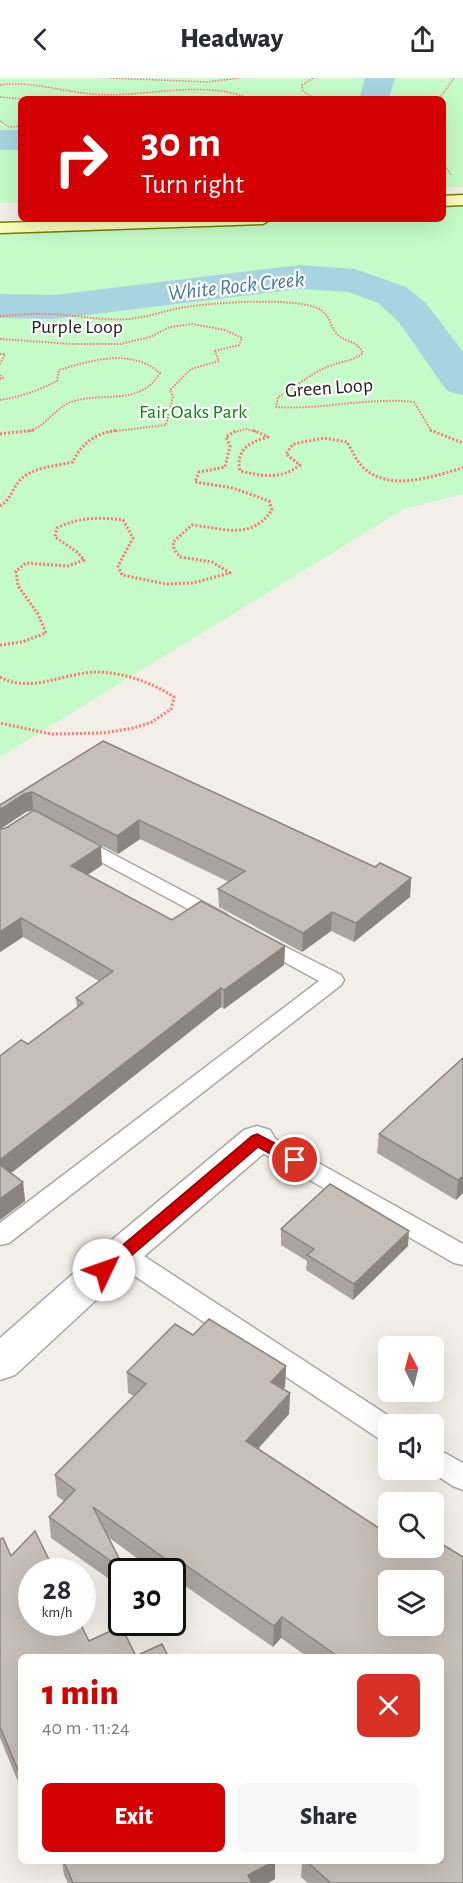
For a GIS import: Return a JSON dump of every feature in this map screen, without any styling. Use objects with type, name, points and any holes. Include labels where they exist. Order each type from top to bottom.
[{"type":"main road","points":[[446,201],[463,200]]},
{"type":"main road","points":[[446,213],[463,212]]},
{"type":"main road","points":[[0,215],[18,215]]},
{"type":"main road","points":[[0,228],[175,222]]},
{"type":"street","points":[[0,1363],[121,1254],[257,1139]]},
{"type":"lane","points":[[0,1236],[334,980],[54,829]]},
{"type":"lane","points":[[257,1139],[463,1256]]},
{"type":"lane","points":[[121,1254],[378,1423]]},
{"type":"lane","points":[[444,1466],[463,1478]]},
{"type":"path","points":[[110,78],[207,82],[239,78]]},
{"type":"path","points":[[310,96],[303,91],[302,85],[313,78]]},
{"type":"path","points":[[441,96],[454,78]]},
{"type":"path","points":[[0,85],[28,83],[62,87],[91,94],[203,91],[235,92],[244,96]]},
{"type":"path","points":[[0,97],[18,99]]},
{"type":"path","points":[[0,122],[9,127],[18,126]]},
{"type":"path","points":[[446,167],[453,178]]},
{"type":"path","name":"Green Loop","points":[[0,316],[49,314],[109,320],[130,319],[185,307],[271,302],[319,309],[330,318],[334,331],[340,337],[357,343],[363,353],[346,363],[324,368],[278,397],[276,407],[294,409],[380,399],[414,402],[430,431],[463,443]]},
{"type":"path","name":"Purple Loop","points":[[0,339],[72,344],[120,344],[150,337],[170,327],[192,324],[225,330],[242,338],[239,345],[215,351],[215,357],[219,362],[194,367],[181,375],[177,385],[170,390],[173,397],[166,425],[153,429],[103,433],[75,454],[72,462],[42,469],[21,479],[6,503],[0,506]]},
{"type":"path","name":"Purple Loop","points":[[0,354],[5,354],[0,364]]},
{"type":"path","name":"Purple Loop","points":[[0,399],[19,399],[38,391],[57,381],[59,370],[115,358],[136,359],[152,365],[160,373],[154,383],[140,393],[70,402],[33,431],[0,434]]},
{"type":"path","points":[[0,645],[22,642],[46,633],[38,614],[18,586],[16,571],[26,564],[68,566],[84,560],[79,551],[62,545],[55,537],[57,528],[68,522],[85,517],[123,520],[131,529],[134,538],[133,544],[118,566],[122,575],[166,584],[193,583],[230,573],[220,565],[207,561],[196,562],[178,556],[173,548],[173,542],[192,525],[241,531],[256,529],[268,518],[272,510],[269,501],[233,488],[195,482],[199,472],[225,467],[230,446],[226,437],[236,428],[250,428],[268,437],[244,446],[237,463],[240,471],[268,477],[290,474],[300,465],[286,454],[293,444],[324,438],[346,442],[357,454],[362,467],[379,477],[398,481],[421,480],[463,468]]},
{"type":"path","points":[[0,677],[6,683],[35,684],[95,672],[145,681],[174,697],[171,709],[152,722],[134,728],[103,733],[51,734],[0,723]]},
{"type":"green space","points":[[0,78],[463,78],[463,187],[446,188],[446,96],[18,96],[18,202],[0,203]]},
{"type":"green space","name":"Fair Oaks Park","points":[[446,206],[463,206],[463,494],[404,509],[0,757],[0,223],[446,222]]},
{"type":"building","points":[[103,741],[375,867],[380,863],[411,878],[356,923],[332,912],[303,933],[218,889],[245,871],[139,820],[117,836],[32,792],[24,794],[0,810],[0,805]]},
{"type":"building","points":[[34,810],[101,846],[71,866],[172,920],[201,901],[285,946],[224,990],[221,988],[0,1160],[0,1056],[21,1040],[28,1044],[83,1003],[76,998],[113,971],[21,918],[0,932],[0,829],[6,828]]},
{"type":"building","points":[[463,1058],[463,1176],[458,1180],[379,1134]]},
{"type":"building","points":[[0,1165],[23,1182],[0,1199]]},
{"type":"building","points":[[330,1184],[409,1231],[354,1284],[307,1255],[314,1249],[281,1229]]},
{"type":"building","points":[[209,1319],[286,1366],[271,1382],[290,1393],[246,1441],[378,1527],[378,1558],[444,1558],[444,1545],[463,1557],[463,1883],[331,1883],[309,1864],[444,1864],[444,1654],[334,1654],[282,1617],[274,1626],[186,1566],[186,1558],[164,1558],[93,1507],[119,1558],[108,1559],[49,1517],[75,1490],[55,1475],[146,1384],[127,1372],[175,1324],[193,1335]]},
{"type":"building","points":[[35,1531],[48,1558],[18,1558],[18,1636],[86,1636],[89,1641],[108,1632],[108,1636],[126,1636],[135,1654],[18,1654],[18,1770],[0,1727],[0,1539],[3,1538],[11,1556]]},
{"type":"building","points":[[162,1644],[167,1654],[140,1654]]},
{"type":"building","points":[[65,1864],[269,1864],[248,1875],[252,1883],[73,1883]]},
{"type":"waterway","name":"White Rock Creek","points":[[375,96],[380,78]]},
{"type":"waterway","name":"White Rock Creek","points":[[0,140],[18,140]]},
{"type":"waterway","name":"White Rock Creek","points":[[0,306],[54,307],[300,277],[355,281],[392,295],[412,312],[463,382]]},
{"type":"route","points":[[104,1270],[257,1139],[295,1160]]}]
